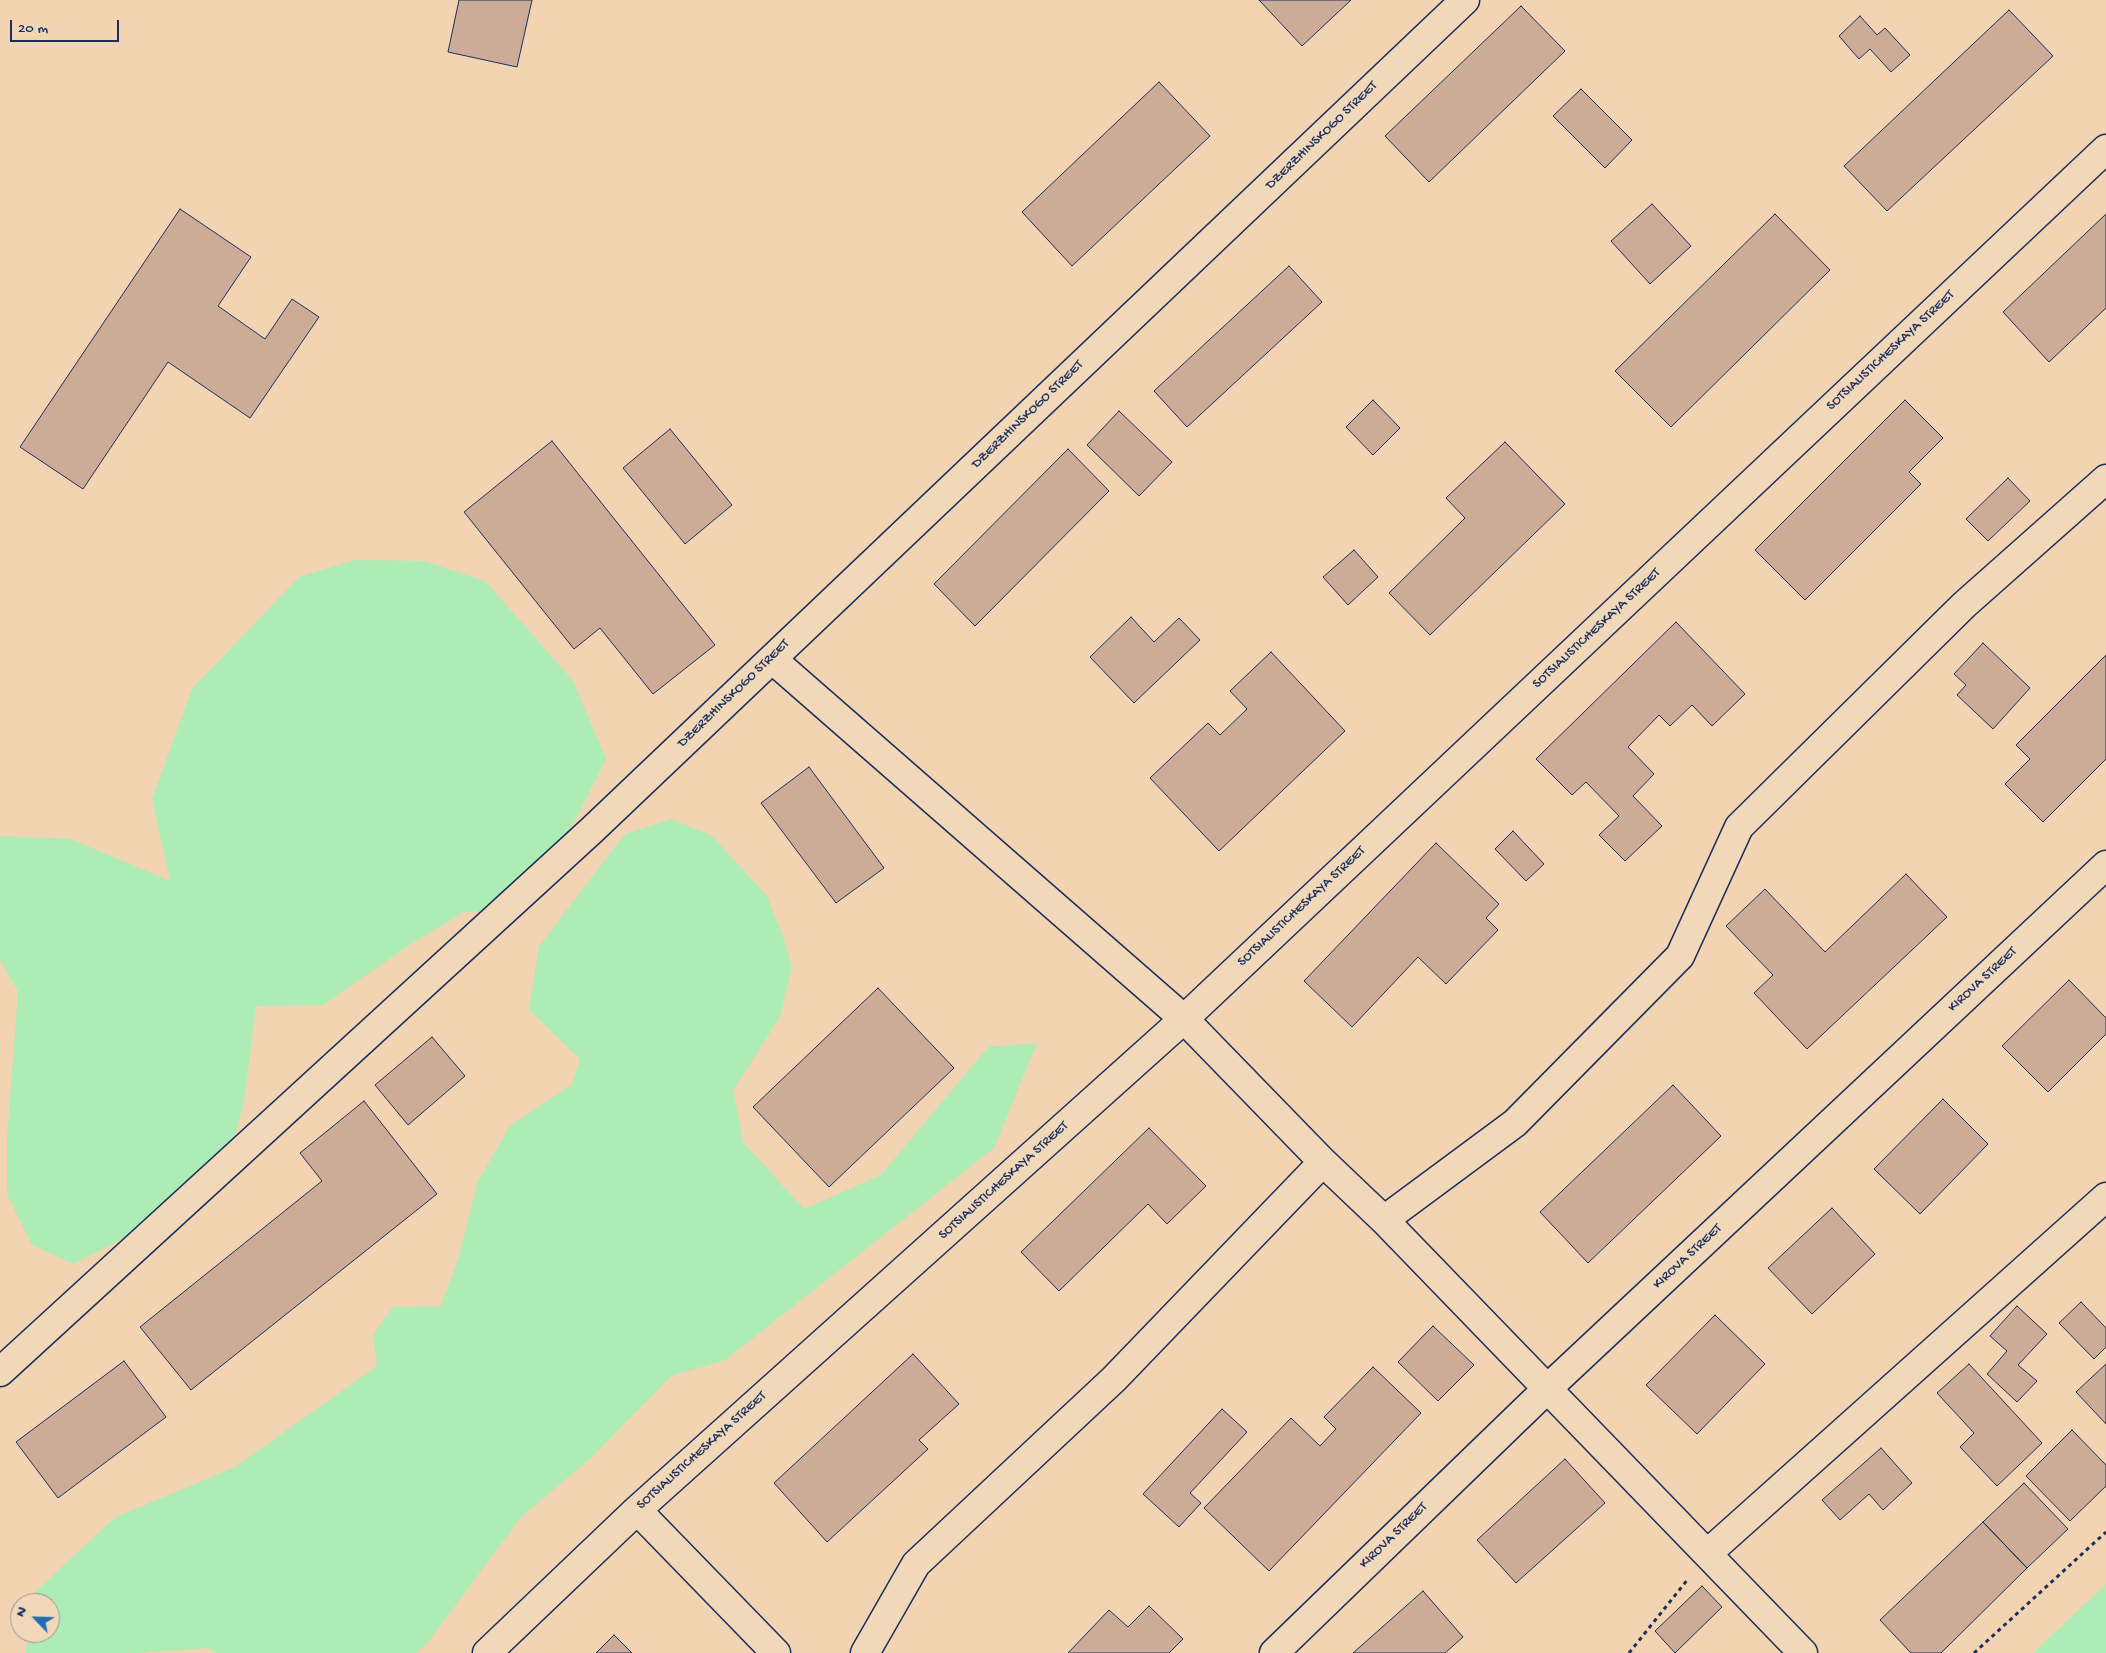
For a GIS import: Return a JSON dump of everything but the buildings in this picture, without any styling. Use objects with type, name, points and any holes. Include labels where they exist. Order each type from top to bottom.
[{"type":"street","name":"DZERZHINSKOGO STREET","points":[[0,1372],[592,830],[1465,0]]},
{"type":"street","name":"SOTSIALISTICHESKAYA STREET","points":[[486,1653],[636,1510],[1184,1019],[2106,149]]},
{"type":"street","points":[[1384,1220],[1515,1122],[1680,956],[1739,827],[1964,606],[2106,478]]},
{"type":"street","points":[[772,659],[1184,1019],[1323,1162],[1384,1220],[1803,1653]]},
{"type":"street","name":"KIROVA STREET","points":[[1274,1653],[1547,1389],[2106,865]]},
{"type":"street","points":[[865,1653],[916,1564],[1114,1379],[1323,1162]]},
{"type":"street","points":[[1708,1553],[2106,1197]]},
{"type":"street","points":[[636,1510],[776,1653]]},
{"type":"path","points":[[1974,1653],[2106,1532]]},
{"type":"path","points":[[1629,1653],[1708,1553]]},
{"type":"green space","points":[[354,560],[424,561],[485,581],[573,681],[606,759],[576,819],[513,911],[464,912],[411,944],[323,1005],[256,1006],[244,1102],[227,1164],[175,1211],[74,1264],[32,1245],[7,1194],[7,1139],[18,991],[0,960],[0,836],[71,839],[170,881],[152,799],[192,689],[299,577]]},
{"type":"green space","points":[[671,819],[711,835],[767,896],[792,966],[780,1017],[733,1090],[743,1142],[804,1209],[881,1175],[988,1047],[1037,1043],[994,1148],[725,1360],[671,1376],[592,1457],[521,1517],[429,1641],[416,1653],[216,1653],[208,1648],[135,1653],[26,1653],[27,1643],[60,1643],[60,1593],[34,1593],[114,1518],[235,1467],[377,1366],[373,1335],[393,1307],[441,1306],[459,1256],[478,1181],[510,1126],[572,1084],[580,1059],[529,1010],[539,946],[625,834]]},
{"type":"green space","points":[[2106,1584],[2106,1653],[2033,1653]]}]
